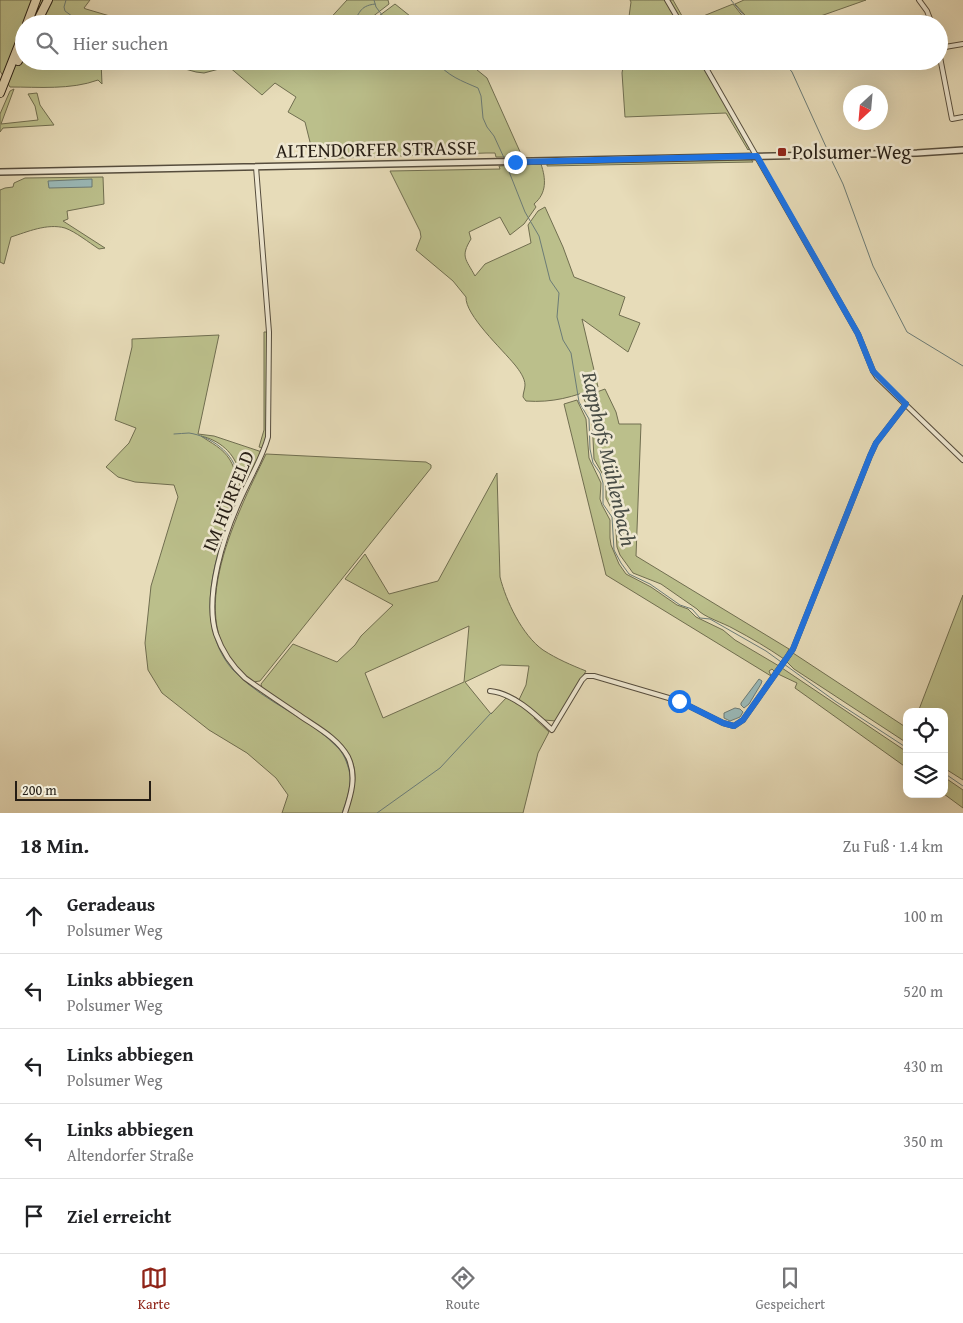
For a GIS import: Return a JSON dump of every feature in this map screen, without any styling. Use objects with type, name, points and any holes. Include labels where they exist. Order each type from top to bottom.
[{"type":"highway","points":[[30,15],[36,0]]},
{"type":"highway","points":[[40,15],[48,0]]},
{"type":"highway","points":[[0,93],[15,55]]},
{"type":"highway","points":[[0,99],[15,66]]},
{"type":"street","points":[[667,0],[676,15]]},
{"type":"street","points":[[920,0],[929,15]]},
{"type":"street","points":[[948,46],[963,44]]},
{"type":"street","points":[[707,70],[858,334],[873,371],[963,460]]},
{"type":"street","points":[[942,70],[952,119],[963,117]]},
{"type":"street","name":"ALTENDORFER STRASSE","points":[[0,172],[917,153],[963,150]]},
{"type":"street","name":"IM HÜRFELD","points":[[256,167],[269,332],[268,437],[264,452],[240,500],[224,545],[216,580],[213,618],[221,647],[236,670],[340,745],[348,758],[352,770],[353,785],[344,813]]},
{"type":"street","points":[[490,691],[501,692],[511,698],[552,730],[586,676],[594,676],[679,701],[723,723],[734,726],[743,720],[789,655],[810,608],[872,449],[906,404]]},
{"type":"green space","points":[[0,0],[90,0],[84,8],[106,15],[15,15],[15,70],[101,70],[102,84],[98,80],[66,87],[10,87],[0,71]]},
{"type":"green space","points":[[347,0],[388,0],[389,4],[375,15],[333,15]]},
{"type":"green space","points":[[630,0],[665,0],[673,15],[629,15]]},
{"type":"green space","points":[[669,0],[673,0],[681,15],[678,15]]},
{"type":"green space","points":[[744,0],[866,0],[824,15],[745,15],[735,4]]},
{"type":"green space","points":[[395,4],[409,15],[380,15]]},
{"type":"green space","points":[[733,4],[742,15],[706,15]]},
{"type":"green space","points":[[189,70],[215,70],[204,73]]},
{"type":"green space","points":[[233,70],[477,70],[487,78],[521,154],[517,154],[516,157],[496,157],[495,153],[486,153],[311,159],[310,142],[305,122],[288,112],[296,97],[275,83],[262,95]]},
{"type":"green space","points":[[622,70],[705,70],[750,148],[748,150],[726,113],[625,117]]},
{"type":"green space","points":[[14,89],[1,124],[38,120],[35,106],[28,94],[37,93],[40,105],[54,125],[3,128],[0,132],[0,114],[10,91]]},
{"type":"green space","points":[[751,159],[753,162],[547,166],[547,164]]},
{"type":"green space","points":[[541,164],[544,175],[543,190],[534,204],[536,207],[524,224],[510,235],[500,217],[469,232],[471,239],[465,254],[475,276],[485,264],[531,243],[528,225],[538,211],[545,207],[574,277],[625,297],[619,315],[640,323],[628,352],[582,319],[598,387],[563,398],[545,401],[526,401],[523,397],[525,385],[522,374],[471,313],[466,297],[453,281],[416,250],[421,237],[420,231],[390,171],[500,169],[499,166]]},
{"type":"green space","points":[[103,177],[104,204],[67,211],[68,219],[63,221],[105,248],[99,249],[65,228],[44,227],[11,237],[4,264],[0,262],[0,190],[13,187],[14,183],[25,178]]},
{"type":"green space","points":[[264,332],[268,332],[267,435],[263,448],[259,447],[264,430]]},
{"type":"green space","points":[[219,335],[198,434],[214,436],[262,452],[239,496],[239,472],[234,459],[220,444],[201,436],[224,452],[234,468],[237,483],[233,507],[213,584],[213,622],[218,641],[227,659],[242,677],[318,730],[339,747],[344,754],[352,777],[351,791],[343,813],[282,813],[288,795],[276,778],[247,753],[209,730],[162,693],[148,670],[145,643],[151,586],[178,497],[174,485],[135,482],[118,477],[106,467],[129,443],[136,428],[115,420],[132,347],[132,339]]},
{"type":"green space","points":[[605,389],[616,412],[619,424],[641,424],[636,556],[789,649],[784,659],[747,636],[704,615],[661,584],[633,573],[620,555],[617,547],[615,516],[606,498],[606,480],[594,459],[592,419],[583,397]]},
{"type":"green space","points":[[577,400],[586,419],[589,458],[601,483],[600,499],[610,520],[611,545],[619,564],[626,574],[651,587],[677,605],[688,609],[696,617],[723,630],[735,640],[779,666],[775,672],[772,669],[769,671],[771,676],[606,575],[564,404]]},
{"type":"green space","points":[[266,454],[426,462],[431,465],[431,468],[260,681],[253,682],[230,660],[218,633],[215,603],[219,572],[228,540],[240,509]]},
{"type":"green space","points":[[497,473],[500,577],[506,596],[522,627],[535,644],[569,664],[586,671],[556,721],[544,720],[537,714],[534,718],[549,732],[538,753],[523,813],[346,813],[355,780],[355,771],[348,753],[331,735],[265,691],[261,684],[293,644],[337,662],[393,605],[345,579],[365,554],[389,594],[438,581]],"holes":[[[469,626],[464,682],[383,718],[365,673]],[[501,665],[529,666],[526,685],[517,704],[507,697],[491,714],[465,682]]]},
{"type":"green space","points":[[963,595],[963,780],[948,771],[948,708],[920,708]]},
{"type":"green space","points":[[793,653],[903,725],[903,740],[794,669],[787,662]]},
{"type":"green space","points":[[782,668],[903,749],[903,765],[795,688],[797,683],[778,674]]},
{"type":"green space","points":[[948,780],[963,790],[963,808],[948,797]]},
{"type":"water","points":[[92,179],[92,187],[49,188],[48,181]]},
{"type":"water","points":[[759,679],[762,681],[761,684],[749,704],[744,708],[741,703]]},
{"type":"water","points":[[735,708],[743,712],[740,717],[730,721],[724,718],[724,713]]},
{"type":"waterway","points":[[66,0],[65,11],[70,15]]},
{"type":"waterway","name":"Rapphofs Mühlenbach","points":[[374,0],[376,7],[382,15]]},
{"type":"waterway","points":[[731,0],[744,15]]},
{"type":"waterway","points":[[358,15],[365,7],[375,4]]},
{"type":"waterway","name":"Rapphofs Mühlenbach","points":[[445,70],[478,88],[481,96],[483,118],[505,160]]},
{"type":"waterway","points":[[790,70],[827,149]]},
{"type":"waterway","points":[[831,159],[843,184],[873,266],[907,332],[963,366]]},
{"type":"waterway","name":"Rapphofs Mühlenbach","points":[[506,164],[525,212],[539,236],[550,280],[559,293],[557,317],[563,340],[571,353],[579,402],[589,419],[590,449],[593,463],[600,473],[603,483],[603,504],[612,517],[614,550],[621,563],[629,574],[650,584],[680,605],[692,609],[700,618],[710,619],[766,651],[835,701],[903,745]]},
{"type":"waterway","points":[[174,434],[189,433],[213,442],[232,460],[237,475],[236,496],[212,580],[211,618],[214,636],[219,648],[228,664],[248,684],[315,728],[339,749],[348,765],[350,781],[342,813]]},
{"type":"waterway","points":[[377,813],[440,768],[491,713]]},
{"type":"waterway","name":"Rapphofs Mühlenbach","points":[[948,776],[963,786]]},
{"type":"place","name":"Polsumer Weg","points":[[782,152]]},
{"type":"route","points":[[515,162],[757,156],[858,334],[873,371],[906,404],[876,443],[870,456],[793,649],[743,720],[734,726],[723,723],[679,701]]}]
